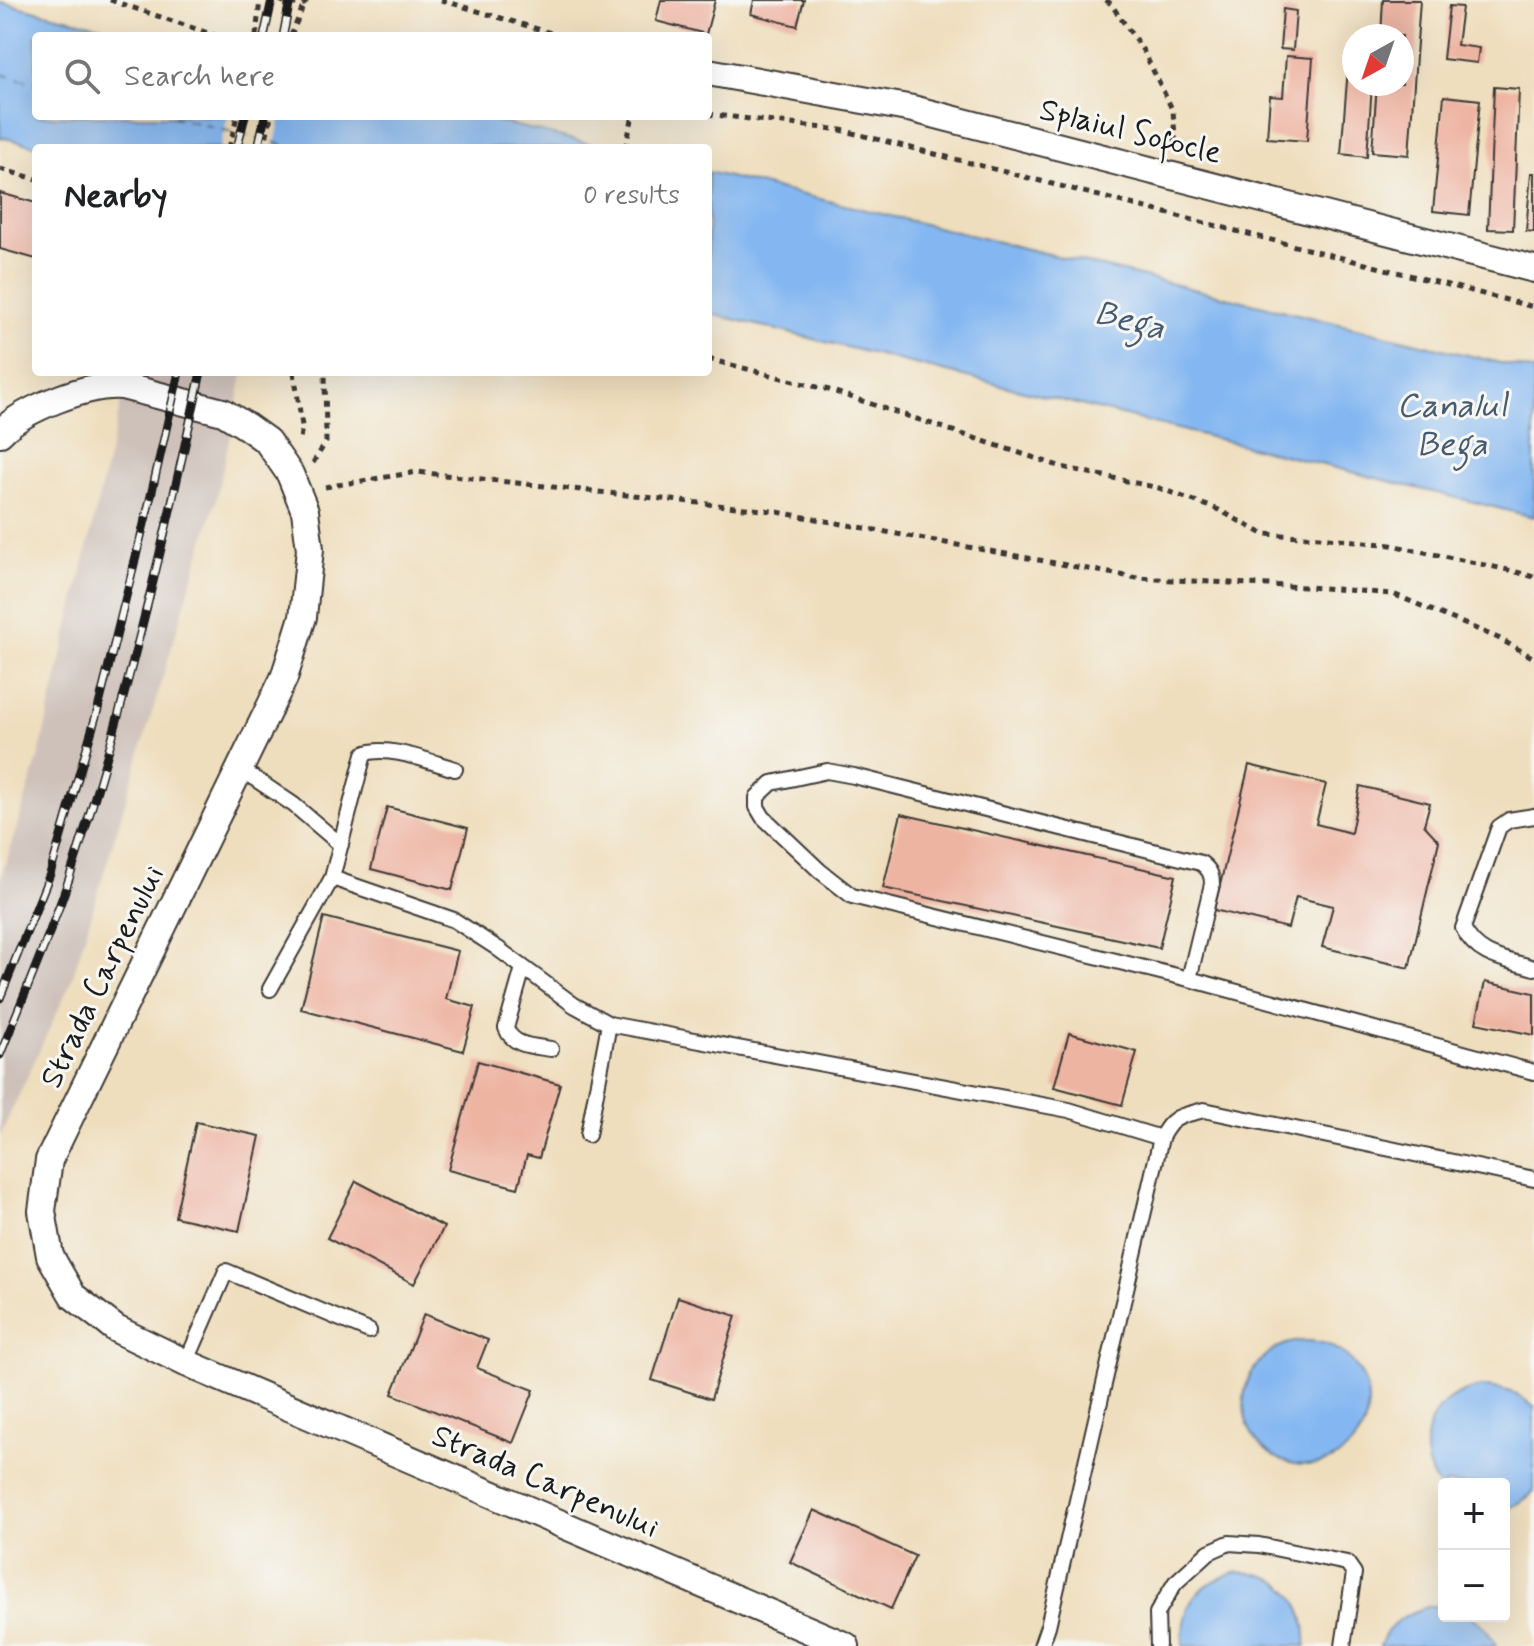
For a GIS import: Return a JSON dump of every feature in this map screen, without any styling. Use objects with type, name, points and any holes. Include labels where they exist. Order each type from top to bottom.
[{"type":"street","name":"Splaiul Sofocle","points":[[712,73],[913,109],[1534,269]]},
{"type":"street","name":"Strada Carpenului","points":[[0,433],[20,417],[49,402],[108,386],[122,386],[223,412],[267,441],[291,480],[305,511],[310,549],[303,617],[284,678],[49,1160],[42,1211],[50,1256],[73,1296],[116,1329],[186,1363],[846,1646]]},
{"type":"lane","points":[[270,989],[332,878],[364,754],[386,751],[455,769]]},
{"type":"lane","points":[[239,768],[294,805],[341,845]]},
{"type":"lane","points":[[1189,979],[1212,884],[1212,876],[1201,863],[827,771],[772,783],[757,797],[757,807],[763,817],[820,871],[852,896],[1189,979],[1534,1072]]},
{"type":"lane","points":[[1534,816],[1509,820],[1499,827],[1463,928],[1470,942],[1484,952],[1534,968]]},
{"type":"lane","points":[[332,878],[454,920],[574,1005],[609,1024],[1069,1110],[1161,1138]]},
{"type":"lane","points":[[523,968],[506,1028],[510,1037],[519,1043],[551,1049]]},
{"type":"lane","points":[[588,1135],[609,1024]]},
{"type":"lane","points":[[1041,1646],[1161,1138],[1167,1126],[1178,1117],[1204,1110],[1534,1179]]},
{"type":"lane","points":[[186,1363],[226,1271],[369,1331]]},
{"type":"lane","points":[[1158,1646],[1157,1613],[1175,1583],[1209,1552],[1229,1543],[1259,1545],[1347,1563],[1354,1573],[1343,1646]]},
{"type":"path","points":[[110,0],[205,32]]},
{"type":"path","points":[[256,32],[260,0]]},
{"type":"path","points":[[279,0],[289,4],[306,2]]},
{"type":"path","points":[[441,0],[548,32]]},
{"type":"path","points":[[1106,0],[1144,52],[1173,111],[1178,177]]},
{"type":"path","points":[[293,32],[306,2]]},
{"type":"path","points":[[712,114],[841,130],[1534,307]]},
{"type":"path","points":[[230,144],[236,120]]},
{"type":"path","points":[[265,144],[270,120]]},
{"type":"path","points":[[626,144],[632,120]]},
{"type":"path","points":[[0,169],[32,178]]},
{"type":"path","points":[[712,360],[829,390],[1062,467],[1159,488],[1219,510],[1263,534],[1391,545],[1534,577]]},
{"type":"path","points":[[291,480],[302,426],[295,376]]},
{"type":"path","points":[[291,480],[326,442],[325,376]]},
{"type":"path","points":[[291,480],[417,472],[772,511],[1137,578],[1393,594],[1498,638],[1534,658]]},
{"type":"shaded area","points":[[127,376],[243,376],[216,500],[71,982],[0,1136],[0,881],[39,755]]},
{"type":"water","points":[[0,2],[124,32],[32,32],[32,120],[492,120],[591,144],[32,145],[0,137]]},
{"type":"water","name":"Canalul Bega","points":[[712,173],[1534,371],[1534,517],[712,314]]},
{"type":"water","points":[[1306,1341],[1330,1345],[1350,1359],[1364,1379],[1368,1403],[1364,1427],[1350,1447],[1330,1461],[1306,1465],[1282,1461],[1262,1447],[1248,1427],[1244,1403],[1248,1379],[1262,1359],[1282,1345]]},
{"type":"water","points":[[1481,1387],[1497,1388],[1522,1398],[1534,1407],[1534,1491],[1510,1507],[1510,1478],[1438,1478],[1438,1486],[1431,1471],[1426,1447],[1431,1423],[1446,1402]]},
{"type":"water","points":[[1238,1572],[1270,1578],[1289,1591],[1301,1611],[1306,1646],[1183,1646],[1185,1618],[1194,1597],[1212,1582]]},
{"type":"water","points":[[1438,1607],[1438,1622],[1479,1622],[1496,1646],[1380,1646],[1394,1624],[1415,1611]]},
{"type":"pier","points":[[227,120],[280,120],[275,144],[221,144]]},
{"type":"building","points":[[661,0],[715,0],[707,32],[656,21]]},
{"type":"building","points":[[754,0],[804,0],[797,26],[751,14]]},
{"type":"building","points":[[1383,0],[1420,0],[1414,85],[1414,24],[1382,24]]},
{"type":"building","points":[[1449,6],[1462,7],[1457,45],[1479,48],[1477,63],[1443,59]]},
{"type":"building","points":[[1283,9],[1296,11],[1293,50],[1280,49]]},
{"type":"building","points":[[1286,56],[1313,58],[1307,141],[1267,138],[1270,96],[1283,97]]},
{"type":"building","points":[[1494,87],[1519,89],[1513,230],[1488,229]]},
{"type":"building","points":[[1346,96],[1371,96],[1367,157],[1341,154]]},
{"type":"building","points":[[1376,96],[1413,96],[1409,155],[1372,152]]},
{"type":"building","points":[[1444,96],[1480,100],[1469,215],[1433,211]]},
{"type":"building","points":[[1531,173],[1534,173],[1534,232],[1526,231]]},
{"type":"building","points":[[0,193],[32,202],[32,258],[0,249]]},
{"type":"building","points":[[1249,765],[1326,784],[1316,824],[1351,833],[1360,786],[1430,803],[1424,825],[1439,841],[1409,968],[1322,947],[1333,906],[1296,897],[1288,928],[1214,910]]},
{"type":"building","points":[[387,807],[468,828],[452,890],[371,869]]},
{"type":"building","points":[[901,814],[1176,876],[1159,948],[883,888]]},
{"type":"building","points":[[324,917],[458,951],[446,999],[475,1007],[463,1051],[301,1009]]},
{"type":"building","points":[[1485,982],[1534,993],[1534,1035],[1476,1023]]},
{"type":"building","points":[[1069,1033],[1137,1052],[1122,1105],[1054,1087]]},
{"type":"building","points":[[478,1061],[560,1084],[539,1158],[527,1155],[518,1188],[448,1170]]},
{"type":"building","points":[[196,1122],[260,1136],[239,1231],[175,1217]]},
{"type":"building","points":[[356,1181],[444,1227],[414,1284],[327,1238]]},
{"type":"building","points":[[678,1297],[736,1316],[711,1399],[652,1380]]},
{"type":"building","points":[[424,1314],[488,1340],[477,1368],[534,1390],[513,1443],[392,1394]]},
{"type":"building","points":[[814,1510],[915,1556],[891,1609],[790,1562]]},
{"type":"ferry route","points":[[0,74],[32,82]]},
{"type":"ferry route","points":[[185,120],[280,144]]},
{"type":"railway","points":[[265,32],[272,0]]},
{"type":"railway","points":[[284,32],[290,0]]},
{"type":"railway","points":[[238,144],[244,120]]},
{"type":"railway","points":[[259,144],[264,120]]},
{"type":"railway","points":[[0,998],[50,874],[98,709],[178,376]]},
{"type":"railway","points":[[0,1055],[61,901],[108,754],[157,563],[200,376]]},
{"type":"water label","name":"Bega","points":[[1130,319]]}]
